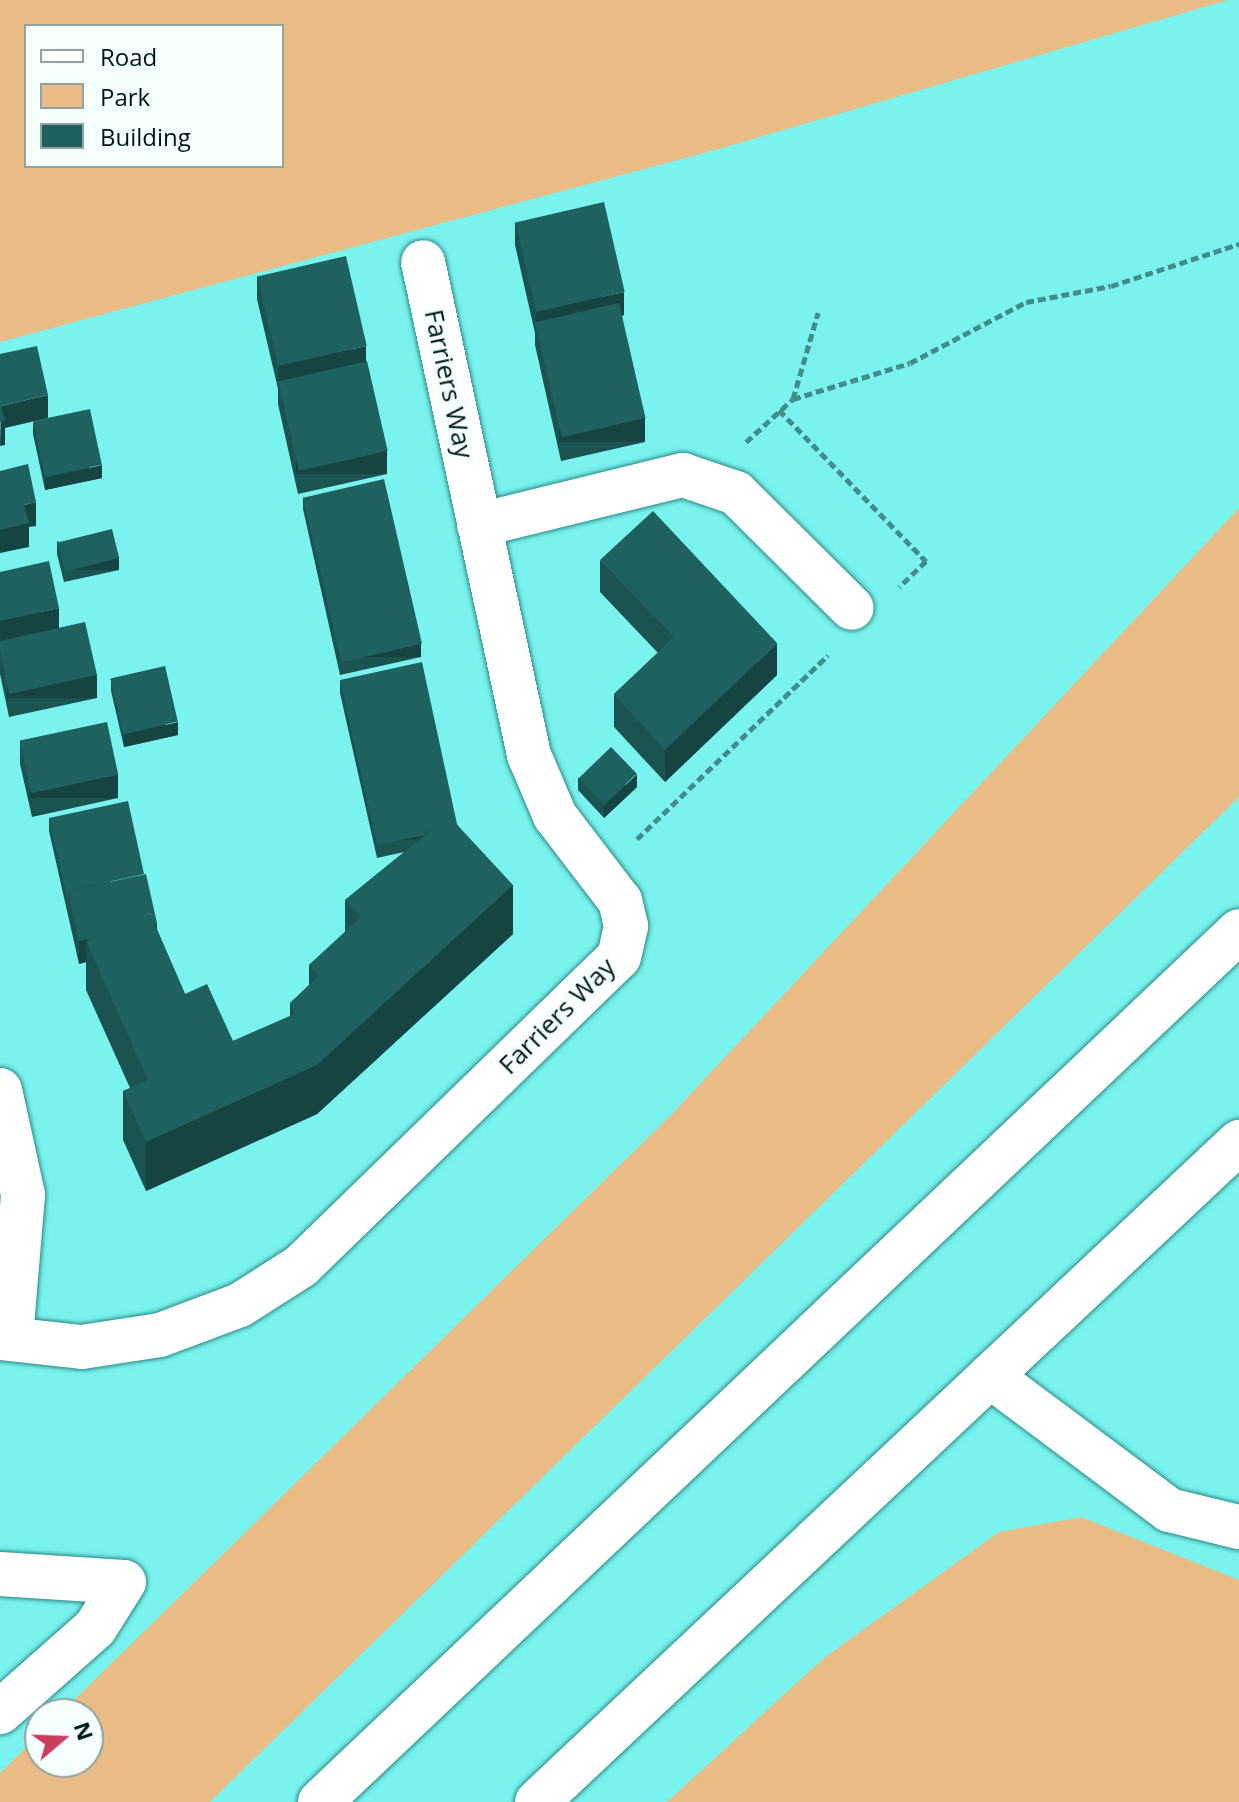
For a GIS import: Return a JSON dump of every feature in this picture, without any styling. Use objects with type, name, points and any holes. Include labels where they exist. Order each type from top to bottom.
[{"type":"main road","name":"Farriers Way","points":[[5,1339],[82,1347],[160,1335],[240,1305],[301,1266],[619,957],[626,926],[602,872],[555,816],[529,755],[423,262]]},
{"type":"main road","points":[[479,525],[683,475],[736,493],[860,616]]},
{"type":"main road","points":[[320,1802],[1239,931]]},
{"type":"main road","points":[[0,1090],[23,1195],[5,1339]]},
{"type":"main road","points":[[537,1802],[1239,1142]]},
{"type":"main road","points":[[990,1376],[1169,1510],[1239,1527]]},
{"type":"main road","points":[[0,1574],[124,1582],[95,1628],[0,1712]]},
{"type":"path","points":[[602,872],[860,616],[926,561],[779,410],[793,399],[910,363],[1026,302],[1111,286],[1239,244]]},
{"type":"path","points":[[793,399],[818,313]]},
{"type":"green space","points":[[0,0],[1228,0],[715,150],[0,342]]},
{"type":"green space","points":[[1239,508],[1239,797],[210,1802],[0,1802],[0,1773],[24,1750],[24,1778],[104,1778],[104,1698],[76,1698],[672,1114]]},
{"type":"green space","points":[[1081,1517],[1239,1580],[1239,1802],[667,1802],[824,1658],[999,1532]]},
{"type":"building","points":[[604,202],[625,292],[536,312],[515,222]]},
{"type":"building","points":[[346,256],[367,346],[278,366],[257,276]]},
{"type":"building","points":[[619,303],[646,418],[562,437],[535,322]]},
{"type":"building","points":[[37,346],[48,395],[1,406],[5,421],[0,422],[0,354]]},
{"type":"building","points":[[367,361],[388,451],[299,471],[278,381]]},
{"type":"building","points":[[90,409],[102,465],[45,477],[33,421]]},
{"type":"building","points":[[28,464],[36,502],[24,505],[29,523],[0,530],[0,471]]},
{"type":"building","points":[[384,479],[422,644],[341,662],[303,498]]},
{"type":"building","points":[[653,511],[777,643],[665,750],[614,694],[674,637],[600,560]]},
{"type":"building","points":[[112,529],[119,558],[65,572],[58,543]]},
{"type":"building","points":[[49,561],[59,608],[0,621],[0,572]]},
{"type":"building","points":[[85,622],[97,675],[9,694],[0,641]]},
{"type":"building","points":[[422,662],[457,824],[449,816],[425,835],[377,845],[340,680]]},
{"type":"building","points":[[165,666],[178,722],[123,734],[110,679]]},
{"type":"building","points":[[107,722],[118,775],[31,793],[20,741]]},
{"type":"building","points":[[611,747],[637,774],[604,805],[579,778]]},
{"type":"building","points":[[128,801],[144,874],[68,891],[68,902],[49,818]]},
{"type":"building","points":[[449,816],[513,885],[317,1065],[146,1142],[123,1091],[148,1080],[86,941],[150,913],[185,994],[207,984],[233,1041],[295,1014],[290,1003],[319,976],[309,965],[361,917],[345,900]]},
{"type":"building","points":[[146,874],[157,923],[154,924],[150,913],[97,937],[79,941],[68,891]]}]
